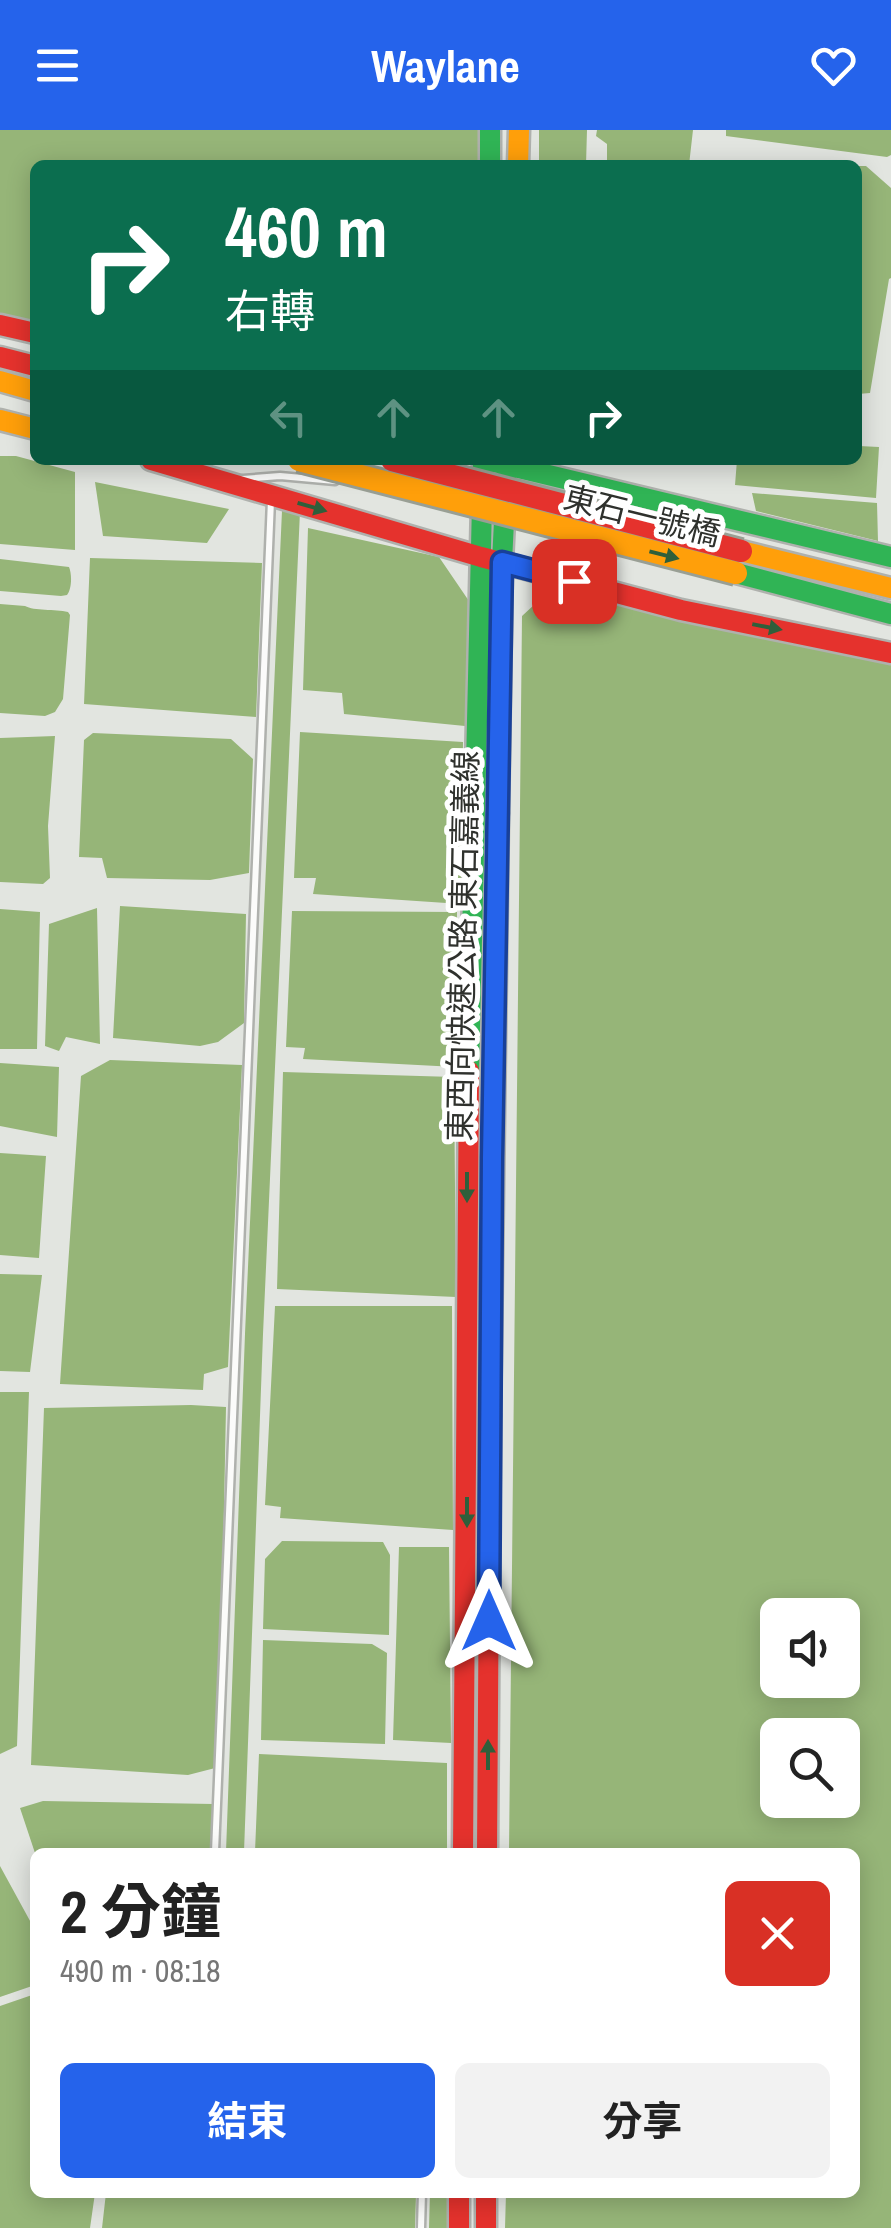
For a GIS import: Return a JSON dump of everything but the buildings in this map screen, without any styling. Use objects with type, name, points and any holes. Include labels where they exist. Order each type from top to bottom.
[{"type":"main road","points":[[490,130],[490,160]]},
{"type":"main road","points":[[518,160],[519,130]]},
{"type":"main road","points":[[0,324],[30,332]]},
{"type":"main road","points":[[0,356],[30,365]]},
{"type":"main road","points":[[0,381],[30,389]]},
{"type":"main road","points":[[0,420],[30,428]]},
{"type":"main road","points":[[168,465],[492,560],[680,610],[891,653]]},
{"type":"main road","name":"東石一號橋","points":[[321,465],[739,562]]},
{"type":"main road","name":"東石一號橋","points":[[409,465],[739,562]]},
{"type":"main road","name":"東西向快速公路 東石嘉義線","points":[[463,1848],[467,1161],[492,560],[498,504],[495,465]]},
{"type":"main road","points":[[508,465],[891,557]]},
{"type":"main road","name":"東西向快速公路 東石嘉義線","points":[[487,1848],[492,560]]},
{"type":"main road","points":[[739,562],[891,588]]},
{"type":"main road","points":[[739,562],[891,614]]},
{"type":"main road","points":[[458,2228],[459,2198]]},
{"type":"main road","points":[[486,2198],[486,2228]]},
{"type":"lane","points":[[222,481],[280,476],[367,484],[498,504]]},
{"type":"lane","points":[[216,1848],[271,495]]},
{"type":"lane","points":[[558,513],[672,522],[738,520]]},
{"type":"lane","points":[[421,2228],[422,2198]]},
{"type":"shaded area","points":[[0,130],[487,130],[486,160],[30,160],[30,324],[0,316]]},
{"type":"shaded area","points":[[539,130],[587,130],[586,160],[539,160]]},
{"type":"shaded area","points":[[597,130],[693,130],[690,160],[607,160],[607,144],[596,136]]},
{"type":"shaded area","points":[[726,130],[891,130],[891,155],[726,136]]},
{"type":"shaded area","points":[[862,166],[891,188],[891,278],[870,393],[862,394]]},
{"type":"shaded area","points":[[862,446],[879,447],[876,498],[735,485],[737,465],[862,465]]},
{"type":"shaded area","points":[[0,456],[16,456],[30,460],[30,465],[75,472],[75,550],[0,544]]},
{"type":"shaded area","points":[[95,482],[229,509],[207,543],[103,536]]},
{"type":"shaded area","points":[[752,493],[877,503],[878,541],[756,511]]},
{"type":"shaded area","points":[[308,528],[439,557],[471,604],[465,726],[344,714],[342,693],[303,690]]},
{"type":"shaded area","points":[[90,558],[262,563],[256,717],[84,704]]},
{"type":"shaded area","points":[[0,559],[69,567],[69,592],[61,596],[0,591]]},
{"type":"shaded area","points":[[561,580],[891,660],[891,2228],[505,2228],[506,2198],[860,2198],[860,1848],[509,1848],[522,616]]},
{"type":"shaded area","points":[[0,604],[70,615],[63,699],[55,712],[45,716],[0,713]]},
{"type":"shaded area","points":[[300,732],[463,742],[461,904],[313,894],[316,878],[294,878]]},
{"type":"shaded area","points":[[93,733],[231,739],[253,759],[249,873],[210,880],[107,878],[102,858],[79,857],[84,740]]},
{"type":"shaded area","points":[[55,736],[48,826],[50,878],[43,884],[0,882],[0,738]]},
{"type":"shaded area","points":[[120,906],[246,914],[244,1023],[218,1042],[200,1046],[113,1038]]},
{"type":"shaded area","points":[[97,908],[100,1044],[66,1037],[59,1051],[45,1046],[49,924]]},
{"type":"shaded area","points":[[0,909],[40,912],[37,1049],[0,1049]]},
{"type":"shaded area","points":[[292,911],[457,912],[456,1067],[303,1059],[305,1048],[286,1047]]},
{"type":"shaded area","points":[[110,1060],[242,1065],[228,1367],[204,1374],[203,1390],[60,1384],[81,1076]]},
{"type":"shaded area","points":[[0,1063],[59,1067],[57,1137],[0,1126]]},
{"type":"shaded area","points":[[283,1072],[454,1077],[456,1297],[277,1289]]},
{"type":"shaded area","points":[[0,1153],[46,1156],[39,1258],[0,1255]]},
{"type":"shaded area","points":[[0,1274],[42,1275],[30,1372],[0,1371]]},
{"type":"shaded area","points":[[275,1306],[452,1306],[453,1530],[280,1518],[281,1507],[265,1505]]},
{"type":"shaded area","points":[[0,1392],[29,1392],[17,1746],[0,1754]]},
{"type":"shaded area","points":[[226,1407],[219,1767],[188,1775],[31,1765],[44,1408]]},
{"type":"shaded area","points":[[282,1541],[383,1542],[390,1555],[389,1635],[263,1629],[265,1559]]},
{"type":"shaded area","points":[[399,1547],[449,1547],[451,1743],[393,1740]]},
{"type":"shaded area","points":[[263,1640],[372,1644],[387,1653],[385,1744],[261,1740]]},
{"type":"shaded area","points":[[259,1754],[447,1763],[447,1848],[255,1848]]},
{"type":"shaded area","points":[[43,1801],[213,1804],[211,1848],[33,1848],[20,1808]]},
{"type":"shaded area","points":[[0,1866],[30,1921],[30,1987],[0,1997]]},
{"type":"shaded area","points":[[30,1996],[30,2198],[94,2198],[90,2228],[0,2228],[0,2006]]},
{"type":"shaded area","points":[[105,2198],[416,2198],[415,2228],[102,2228]]},
{"type":"waterway","points":[[235,1848],[291,511]]},
{"type":"waterway","points":[[438,2228],[439,2198]]},
{"type":"traffic: fast","points":[[490,130],[490,160]]},
{"type":"traffic: fast","points":[[469,1071],[483,465]]},
{"type":"traffic: fast","points":[[507,465],[891,557]]},
{"type":"traffic: fast","points":[[498,813],[507,465]]},
{"type":"traffic: fast","points":[[736,573],[891,614]]},
{"type":"traffic: slow","points":[[518,160],[519,130]]},
{"type":"traffic: slow","points":[[0,381],[30,390]]},
{"type":"traffic: slow","points":[[0,420],[30,428]]},
{"type":"traffic: slow","points":[[318,465],[736,573]]},
{"type":"traffic: slow","points":[[741,551],[891,588]]},
{"type":"traffic: slow","points":[[490,1416],[498,813]]},
{"type":"traffic: jam","points":[[0,325],[30,332]]},
{"type":"traffic: jam","points":[[0,357],[30,365]]},
{"type":"traffic: jam","points":[[168,465],[481,557],[681,610],[891,653]]},
{"type":"traffic: jam","points":[[411,465],[741,551]]},
{"type":"traffic: jam","points":[[463,1848],[469,1071]]},
{"type":"traffic: jam","points":[[487,1848],[490,1416]]},
{"type":"traffic: jam","points":[[459,2198],[459,2228]]},
{"type":"traffic: jam","points":[[486,2198],[486,2228]]},
{"type":"route","points":[[489,1621],[502,562],[574,581]]}]
